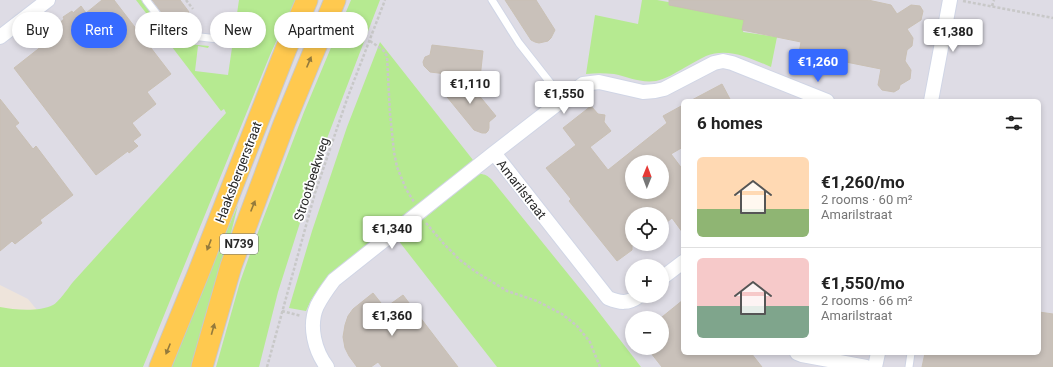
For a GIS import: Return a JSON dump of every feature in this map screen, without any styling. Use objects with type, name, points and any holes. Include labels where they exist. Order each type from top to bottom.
[{"type":"main road","name":"Haaksbergerstraat","points":[[160,367],[198,274],[274,78],[307,0]]},
{"type":"main road","name":"Haaksbergerstraat","points":[[330,12],[335,0]]},
{"type":"main road","points":[[339,12],[345,0]]},
{"type":"main road","name":"Haaksbergerstraat","points":[[202,367],[231,266],[284,124],[315,48]]},
{"type":"street","points":[[0,37],[48,0]]},
{"type":"street","points":[[931,99],[950,0]]},
{"type":"street","name":"Amarilstraat","points":[[625,302],[608,298],[494,153],[563,99],[584,84],[591,82],[600,82],[643,92],[654,91],[664,89],[714,63],[723,61],[732,63],[797,96],[815,99]]},
{"type":"street","points":[[327,367],[322,360],[314,340],[314,319],[316,307],[334,280],[494,153]]},
{"type":"street","points":[[669,273],[681,264]]},
{"type":"street","points":[[802,355],[866,367]]},
{"type":"street","points":[[876,367],[878,355]]},
{"type":"lane","points":[[146,0],[169,30],[174,34],[210,38]]},
{"type":"lane","points":[[492,0],[519,43],[563,99]]},
{"type":"lane","points":[[909,367],[912,355]]},
{"type":"path","points":[[186,0],[193,9]]},
{"type":"path","name":"Strootbeekweg","points":[[267,367],[315,193],[347,99],[385,0]]},
{"type":"path","points":[[956,0],[1053,18]]},
{"type":"path","points":[[992,6],[994,0]]},
{"type":"path","points":[[370,41],[383,50],[387,56],[390,120],[397,167],[406,189],[428,226],[460,260],[476,272],[508,291],[550,307],[577,326],[590,342],[600,367]]},
{"type":"path","points":[[282,311],[314,319]]},
{"type":"shaded area","points":[[0,0],[1053,0],[1053,367],[84,367],[28,299],[0,285]]},
{"type":"green space","points":[[136,0],[141,0],[150,12],[145,12]]},
{"type":"green space","points":[[239,0],[298,0],[291,12],[274,12],[274,46],[143,367],[0,367],[0,307],[20,310],[34,310],[55,304],[73,282],[226,113],[224,109],[221,111],[173,48],[198,48],[195,71],[228,75],[232,48],[266,48],[266,12],[237,12]]},
{"type":"green space","points":[[351,0],[380,0],[368,31],[368,12],[346,12]]},
{"type":"green space","points":[[642,0],[657,0],[746,16],[743,32],[777,37],[771,67],[739,55],[722,53],[706,56],[670,76],[656,81],[639,80],[614,74],[586,74],[595,15],[638,24]]},
{"type":"green space","points":[[380,42],[473,160],[321,285],[306,311],[289,308],[312,231],[347,127]]},
{"type":"green space","points":[[202,45],[209,46],[208,48],[202,47]]},
{"type":"green space","points":[[331,48],[362,48],[326,141],[278,292],[259,367],[216,367],[240,282],[304,112]]},
{"type":"green space","points":[[483,174],[492,180],[625,346],[625,355],[632,355],[641,367],[497,367],[398,240],[476,176]]},
{"type":"green space","points":[[238,205],[193,367],[168,367]]},
{"type":"building","points":[[102,0],[114,0],[123,12],[87,12]]},
{"type":"building","points":[[152,0],[180,0],[189,12],[161,12]]},
{"type":"building","points":[[505,0],[536,0],[555,30],[551,38],[548,41],[539,43],[531,40]]},
{"type":"building","points":[[669,0],[868,0],[891,5],[897,14],[911,5],[920,6],[923,11],[921,20],[907,29],[913,38],[912,46],[907,50],[905,61],[911,70],[910,79],[900,85],[899,89],[894,92],[882,90],[878,85],[881,69],[836,60],[833,72],[818,68],[817,71],[797,64],[801,42],[742,30],[744,20],[669,5]]},
{"type":"building","points":[[81,6],[85,12],[74,12]]},
{"type":"building","points":[[72,11],[71,48],[127,48],[127,17],[135,27],[135,48],[151,48],[171,74],[147,92],[156,104],[132,123],[141,135],[133,141],[138,146],[129,153],[128,151],[96,175],[14,68],[39,48],[63,48],[63,17]]},
{"type":"building","points":[[432,45],[483,51],[480,78],[430,72],[424,66],[423,62],[425,57],[430,55]]},
{"type":"building","points":[[463,76],[496,116],[489,122],[489,128],[486,133],[474,130],[443,92]]},
{"type":"building","points":[[722,84],[730,99],[694,99]]},
{"type":"building","points":[[0,99],[19,123],[15,126],[33,149],[36,146],[73,195],[40,220],[42,223],[15,244],[12,241],[0,251]]},
{"type":"building","points":[[591,106],[598,114],[605,115],[604,122],[611,131],[590,147],[608,170],[625,156],[625,199],[669,199],[669,155],[627,155],[667,123],[663,116],[681,106],[681,148],[671,154],[681,167],[681,230],[672,218],[669,220],[669,207],[625,207],[625,251],[631,251],[617,261],[569,201],[571,199],[546,168],[576,145],[563,128]]},
{"type":"building","points":[[373,293],[385,308],[403,295],[458,367],[382,367],[378,362],[371,367],[357,367],[345,348],[343,337],[345,325],[348,316],[353,309]]},
{"type":"building","points":[[681,302],[681,355],[753,355],[762,367],[662,367],[653,355],[669,355],[669,311]]},
{"type":"building","points":[[1041,312],[1053,314],[1053,367],[922,367],[925,355],[1041,355]]}]
